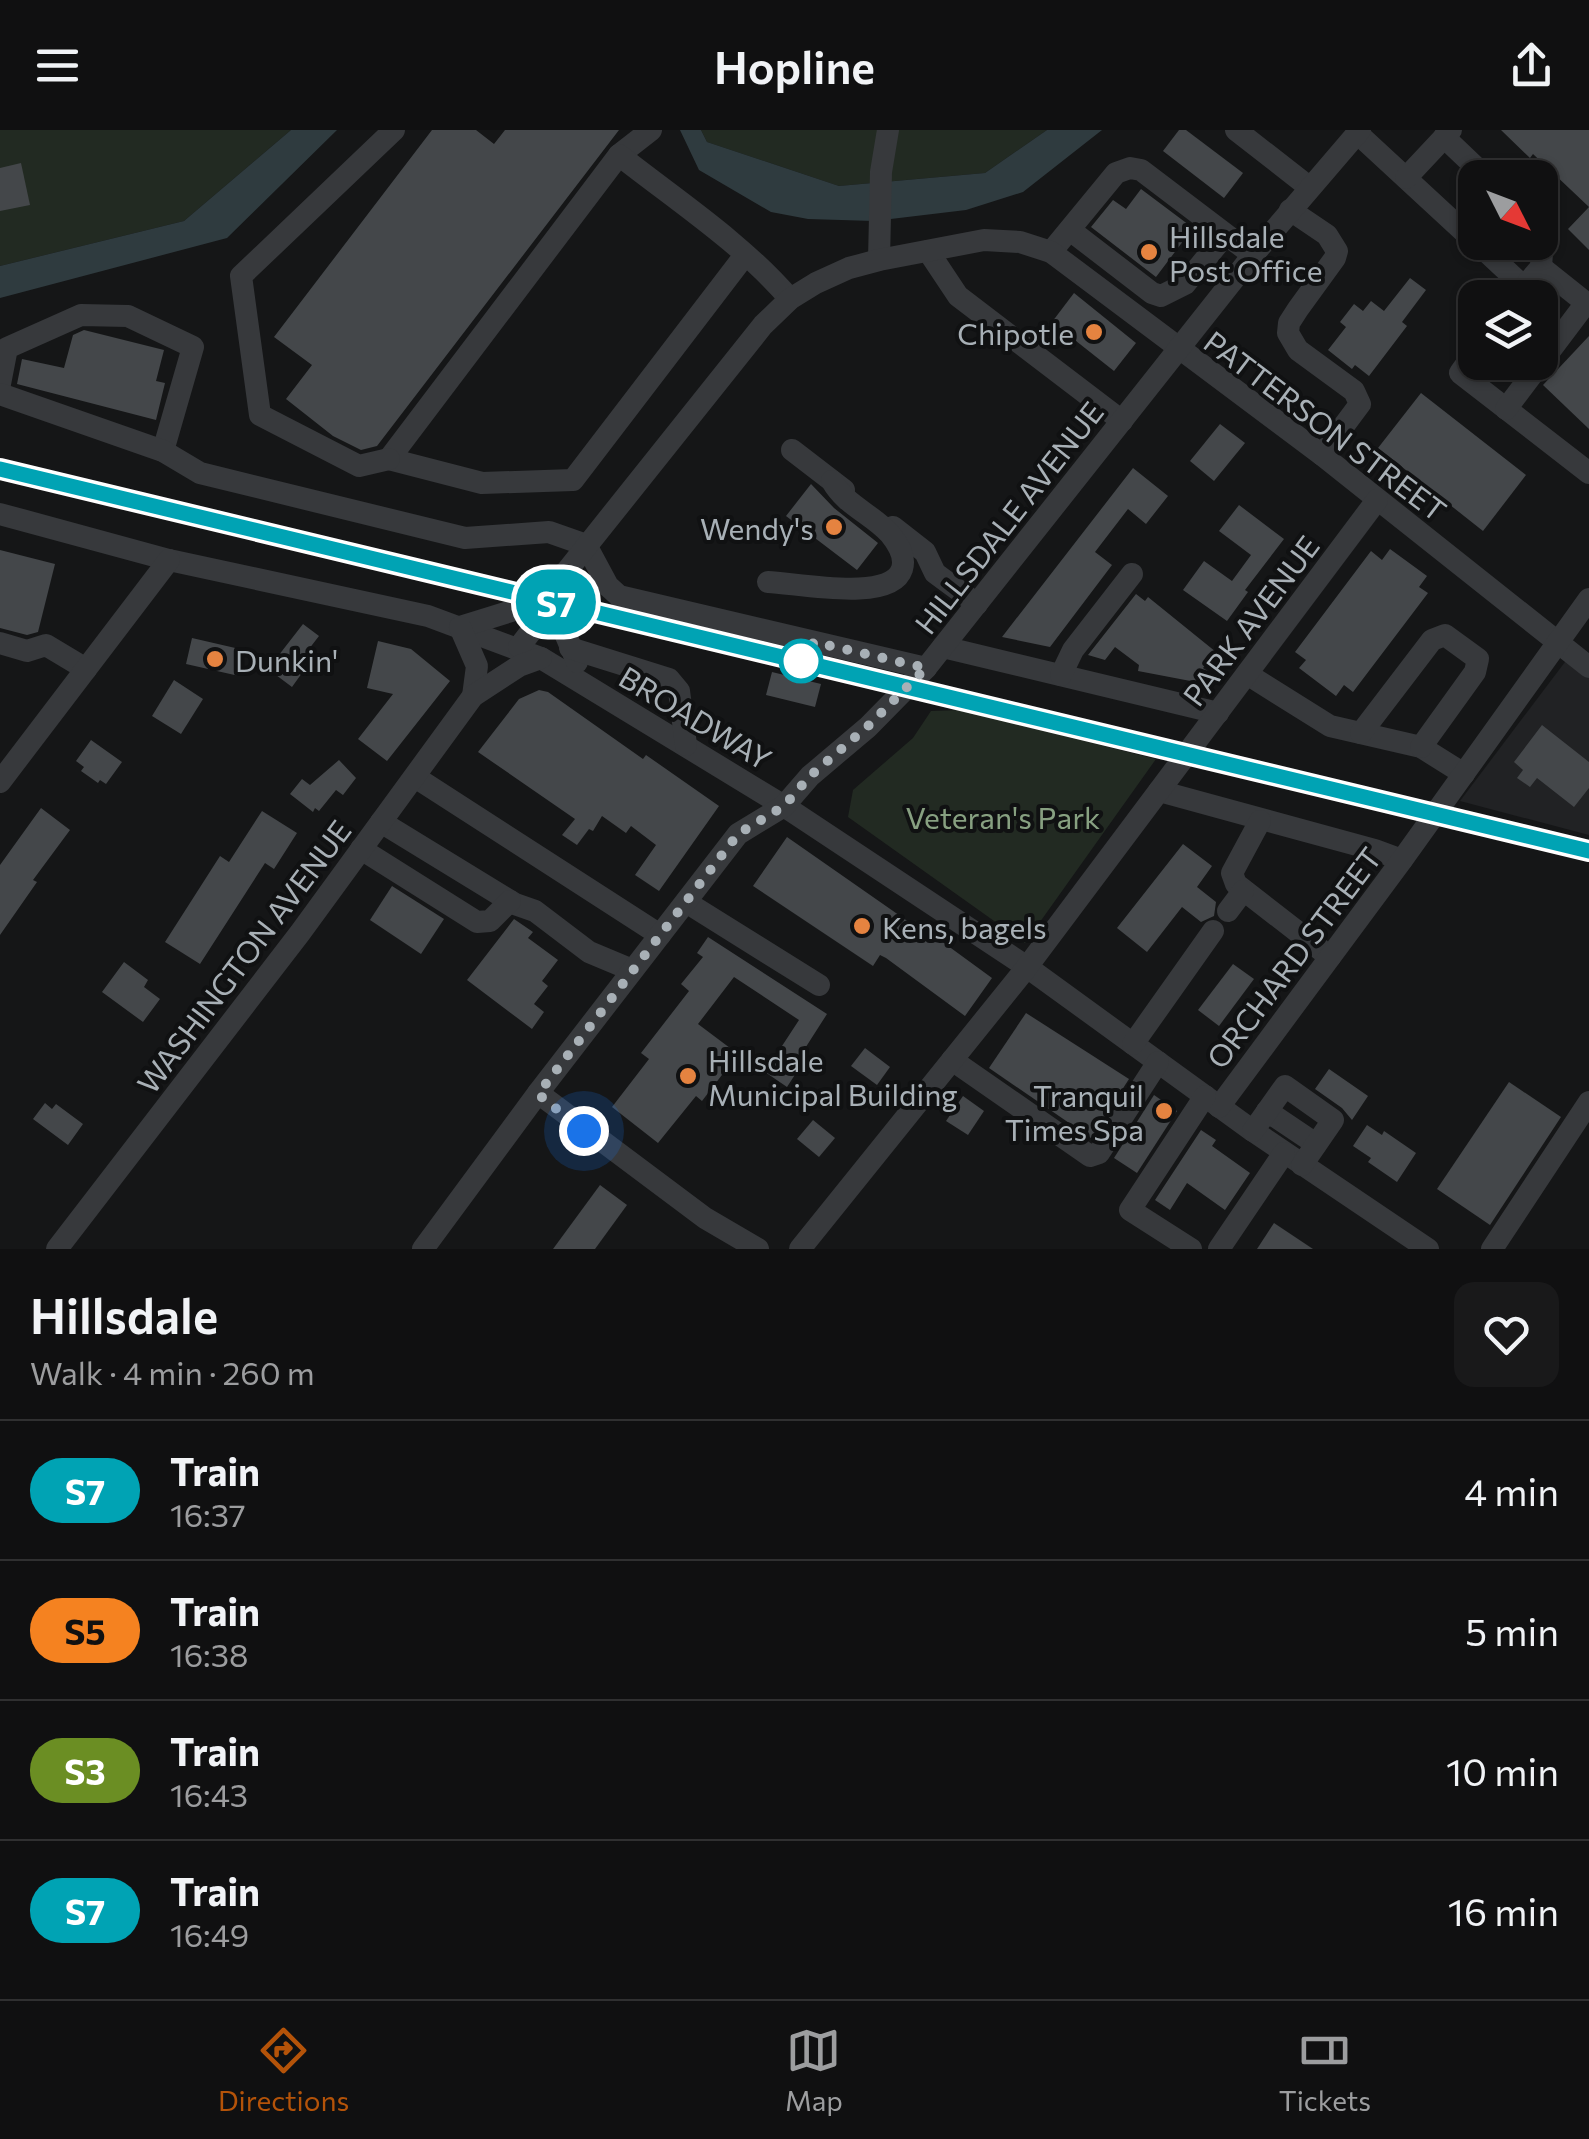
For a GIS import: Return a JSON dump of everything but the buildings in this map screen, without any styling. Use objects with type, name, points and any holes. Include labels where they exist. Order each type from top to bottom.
[{"type":"street","points":[[394,130],[240,276],[260,415],[359,466],[389,459],[482,483],[574,480],[745,256]]},
{"type":"street","points":[[389,459],[619,155],[650,130]]},
{"type":"street","points":[[879,260],[881,172],[888,130]]},
{"type":"street","points":[[1236,130],[1309,187]]},
{"type":"street","points":[[1359,132],[1458,226]]},
{"type":"street","name":"HILLSDALE AVENUE","points":[[423,1249],[738,834],[784,806],[810,776],[926,668],[1253,255],[1359,132]]},
{"type":"street","points":[[1406,178],[1448,134],[1471,160]]},
{"type":"street","points":[[619,155],[769,274],[790,299]]},
{"type":"street","points":[[1051,252],[1116,173],[1130,168],[1141,170],[1253,255]]},
{"type":"street","points":[[1290,210],[1327,235],[1337,251],[1336,258],[1289,322],[1290,340],[1354,391],[1360,404],[1322,456]]},
{"type":"street","points":[[1070,230],[1152,293],[1162,296],[1185,284],[1225,235]]},
{"type":"street","name":"PATTERSON STREET","points":[[928,250],[984,240],[1020,242],[1051,252],[1322,456],[1589,666]]},
{"type":"street","points":[[519,647],[586,545],[763,325],[790,299],[849,268],[928,250],[958,296],[1122,421]]},
{"type":"street","points":[[1492,260],[1509,280]]},
{"type":"street","points":[[1530,280],[1541,260]]},
{"type":"street","points":[[1506,409],[1586,303],[1541,266]]},
{"type":"street","points":[[0,384],[7,348],[81,314],[128,316],[193,347],[163,450]]},
{"type":"street","points":[[1469,380],[1589,473]]},
{"type":"street","points":[[0,394],[163,450],[200,473],[465,538],[549,532],[586,545],[608,586],[619,596],[926,668]]},
{"type":"street","points":[[792,450],[925,552],[935,573],[977,604]]},
{"type":"street","points":[[768,582],[873,590],[897,578],[903,568],[903,554],[890,534],[838,492],[832,481]]},
{"type":"street","name":"PARK AVENUE","points":[[800,1249],[1026,967],[1377,500]]},
{"type":"street","name":"BROADWAY","points":[[0,514],[169,560],[428,616],[541,658],[784,806],[1026,967],[1253,1131],[1428,1249]]},
{"type":"street","points":[[0,782],[169,560]]},
{"type":"street","points":[[1061,675],[1073,650],[1132,574]]},
{"type":"street","points":[[473,696],[477,666],[460,627],[521,608],[546,584],[565,581]]},
{"type":"street","points":[[565,581],[563,626],[590,688]]},
{"type":"street","name":"ORCHARD STREET","points":[[1191,1249],[1130,1210],[1212,1102],[1252,1062],[1589,600]]},
{"type":"street","points":[[1361,733],[1432,640],[1445,635],[1478,659],[1475,672],[1421,748]]},
{"type":"street","points":[[0,643],[27,651],[46,645],[86,670]]},
{"type":"street","points":[[943,647],[1218,713]]},
{"type":"street","points":[[570,648],[669,678],[679,691],[686,745]]},
{"type":"street","name":"WASHINGTON AVENUE","points":[[57,1249],[361,850],[473,696],[519,666],[541,658]]},
{"type":"street","points":[[1248,674],[1330,726],[1421,748],[1464,774]]},
{"type":"street","points":[[414,776],[660,935]]},
{"type":"street","points":[[1159,791],[1402,860]]},
{"type":"street","points":[[1260,821],[1232,873],[1236,884],[1330,957]]},
{"type":"street","points":[[381,822],[510,901],[534,911],[589,952],[632,970]]},
{"type":"street","points":[[361,850],[477,922],[490,920],[510,901]]},
{"type":"street","points":[[1228,911],[1243,891]]},
{"type":"street","points":[[686,902],[819,985]]},
{"type":"street","points":[[1133,1044],[1213,931]]},
{"type":"street","points":[[952,1060],[1090,1156],[1099,1153],[1158,1062]]},
{"type":"street","points":[[1219,1249],[1293,1159],[1316,1144],[1333,1120],[1252,1062]]},
{"type":"street","points":[[1253,1131],[1285,1086]]},
{"type":"street","points":[[538,1094],[705,1218],[758,1249]]},
{"type":"street","points":[[1492,1249],[1589,1102]]},
{"type":"street","points":[[1268,1111],[1316,1144]]},
{"type":"shaded area","points":[[291,130],[337,130],[227,238],[0,298],[0,266],[184,221]]},
{"type":"shaded area","points":[[680,130],[701,130],[707,142],[839,186],[985,173],[1047,130],[1102,130],[1023,192],[966,210],[874,221],[808,219],[771,212],[699,170]]},
{"type":"shaded area","points":[[1568,658],[1589,673],[1589,835],[1460,801]]},
{"type":"green space","points":[[0,130],[291,130],[184,221],[0,266]]},
{"type":"green space","points":[[701,130],[1047,130],[985,173],[839,186],[707,142]]},
{"type":"green space","name":"Veteran's Park","points":[[961,710],[1156,759],[1025,943],[848,817],[853,790],[913,738],[931,711]]},
{"type":"railway","points":[[0,469],[1589,851]]},
{"type":"train","name":"S7","points":[[0,469],[1589,851]]},
{"type":"place","name":"Hillsdale Post Office","points":[[1149,252]]},
{"type":"place","name":"Chipotle","points":[[1094,332]]},
{"type":"place","name":"Wendy's","points":[[834,527]]},
{"type":"place","name":"Dunkin'","points":[[215,659]]},
{"type":"place","name":"Kens, bagels","points":[[862,926]]},
{"type":"place","name":"Hillsdale Municipal Building","points":[[688,1076]]},
{"type":"place","name":"Tranquil Times Spa","points":[[1164,1111]]},
{"type":"route","points":[[584,1131],[538,1094],[738,834],[784,806],[810,776],[926,668],[814,642],[801,661]]}]
